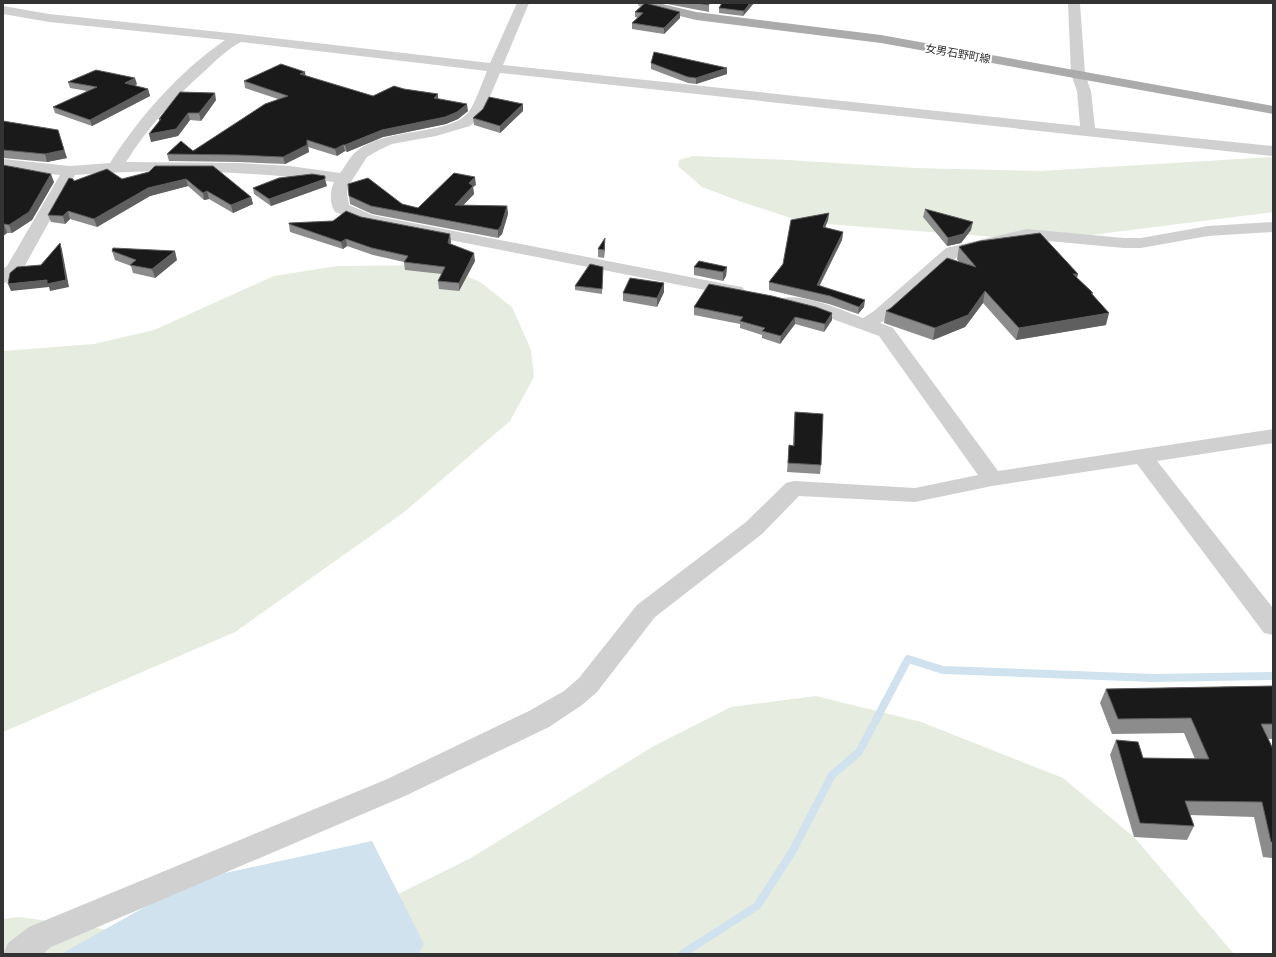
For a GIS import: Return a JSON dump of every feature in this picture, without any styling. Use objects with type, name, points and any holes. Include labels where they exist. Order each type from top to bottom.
[{"type":"main road","name":"女男石野町線","points":[[643,3],[696,16],[881,39],[1273,110]]},
{"type":"street","points":[[7,11],[31,3]]},
{"type":"street","points":[[523,3],[475,115],[469,120],[457,125],[383,143],[370,149],[362,155],[344,178],[337,194],[341,208],[368,219],[749,293]]},
{"type":"street","points":[[1074,3],[1078,74],[1084,91],[1088,131]]},
{"type":"street","points":[[7,11],[49,18],[239,38],[494,68],[1273,152]]},
{"type":"street","points":[[115,167],[126,148],[149,119],[183,81],[228,43],[239,38]]},
{"type":"street","points":[[3,164],[70,171],[115,167],[239,168],[290,171],[344,178]]},
{"type":"street","points":[[3,278],[14,269],[70,171]]},
{"type":"street","points":[[866,324],[881,315],[952,252],[1027,234],[1124,243],[1141,243],[1224,229],[1273,227]]},
{"type":"street","points":[[772,298],[822,309],[886,332],[992,479]]},
{"type":"street","points":[[19,954],[40,937],[395,788],[539,719],[573,698],[588,685],[646,611],[754,528],[794,488],[915,495],[992,479],[1273,436]]},
{"type":"street","points":[[1143,456],[1273,626]]},
{"type":"shaded area","points":[[693,156],[916,168],[1041,171],[1273,157],[1273,212],[1083,236],[995,237],[803,222],[702,187],[678,166],[679,160]]},
{"type":"shaded area","points":[[441,265],[480,282],[512,307],[531,350],[534,377],[510,421],[403,513],[235,632],[3,732],[3,351],[94,344],[154,330],[274,276],[337,266]]},
{"type":"shaded area","points":[[816,696],[921,722],[1063,778],[1134,837],[1234,954],[3,954],[3,919],[19,917],[111,930],[394,896],[469,859],[654,746],[731,707]]},
{"type":"water","points":[[372,841],[424,944],[419,954],[61,954],[193,880]]},
{"type":"building","points":[[645,3],[680,12],[664,28],[632,23],[643,13],[635,12]]},
{"type":"building","points":[[697,3],[708,3],[709,5]]},
{"type":"building","points":[[722,3],[750,3],[744,11],[719,8]]},
{"type":"building","points":[[654,52],[727,68],[696,78],[688,77],[651,63]]},
{"type":"building","points":[[281,64],[305,72],[300,74],[373,96],[394,86],[438,94],[434,98],[467,104],[457,112],[445,117],[382,130],[335,149],[307,140],[307,145],[283,157],[167,154],[181,141],[193,151],[265,104],[288,96],[244,81]]},
{"type":"building","points":[[96,70],[135,78],[125,83],[148,89],[90,120],[53,107],[97,87],[68,82]]},
{"type":"building","points":[[180,92],[215,93],[199,113],[188,113],[176,129],[149,134],[161,119],[159,119]]},
{"type":"building","points":[[489,97],[523,104],[500,126],[473,118],[483,109]]},
{"type":"building","points":[[3,121],[58,130],[64,150],[45,154],[3,150]]},
{"type":"building","points":[[3,165],[51,174],[29,212],[9,225],[3,225]]},
{"type":"building","points":[[155,166],[213,166],[251,197],[231,205],[207,191],[203,193],[186,179],[148,188],[94,219],[68,211],[63,216],[48,215],[69,178],[73,179],[74,181],[107,169],[122,179],[149,172]]},
{"type":"building","points":[[454,173],[475,177],[469,183],[473,186],[455,205],[507,206],[501,226],[498,230],[371,206],[349,196],[348,184],[368,178],[402,204],[418,208]]},
{"type":"building","points":[[312,174],[325,176],[325,179],[269,199],[253,188],[279,178]]},
{"type":"building","points":[[925,209],[973,222],[963,234],[948,238]]},
{"type":"building","points":[[346,211],[361,217],[450,234],[448,243],[474,253],[459,283],[438,281],[445,267],[404,262],[408,256],[372,248],[346,239],[341,242],[289,224],[333,221]]},
{"type":"building","points":[[829,213],[823,227],[843,232],[817,285],[865,300],[859,307],[830,296],[769,282],[783,264],[791,220]]},
{"type":"building","points":[[1040,233],[1078,274],[1073,274],[1093,293],[1091,293],[1109,313],[1019,328],[985,291],[968,315],[935,328],[886,311],[947,258],[976,267],[959,247],[980,241]]},
{"type":"building","points":[[605,238],[604,250],[598,249]]},
{"type":"building","points":[[60,243],[66,280],[47,284],[47,280],[8,284],[10,273],[17,267],[41,265]]},
{"type":"building","points":[[113,248],[175,251],[152,269],[130,265],[136,260],[112,251]]},
{"type":"building","points":[[699,261],[727,267],[723,272],[694,267]]},
{"type":"building","points":[[590,264],[603,267],[602,289],[575,286]]},
{"type":"building","points":[[630,278],[664,283],[657,298],[623,293]]},
{"type":"building","points":[[709,284],[772,296],[816,307],[832,313],[825,324],[795,317],[781,336],[762,331],[765,328],[740,321],[743,317],[694,307]]},
{"type":"building","points":[[795,412],[823,414],[821,465],[788,463],[789,445],[794,446]]},
{"type":"building","points":[[1273,686],[1273,724],[1261,724],[1273,749],[1273,842],[1271,842],[1262,802],[1185,801],[1194,826],[1140,823],[1116,740],[1138,742],[1143,758],[1209,759],[1191,718],[1118,719],[1106,689]]},
{"type":"waterway","points":[[682,954],[757,906],[792,852],[832,775],[859,752],[908,659],[943,670],[1153,678],[1273,676]]}]
